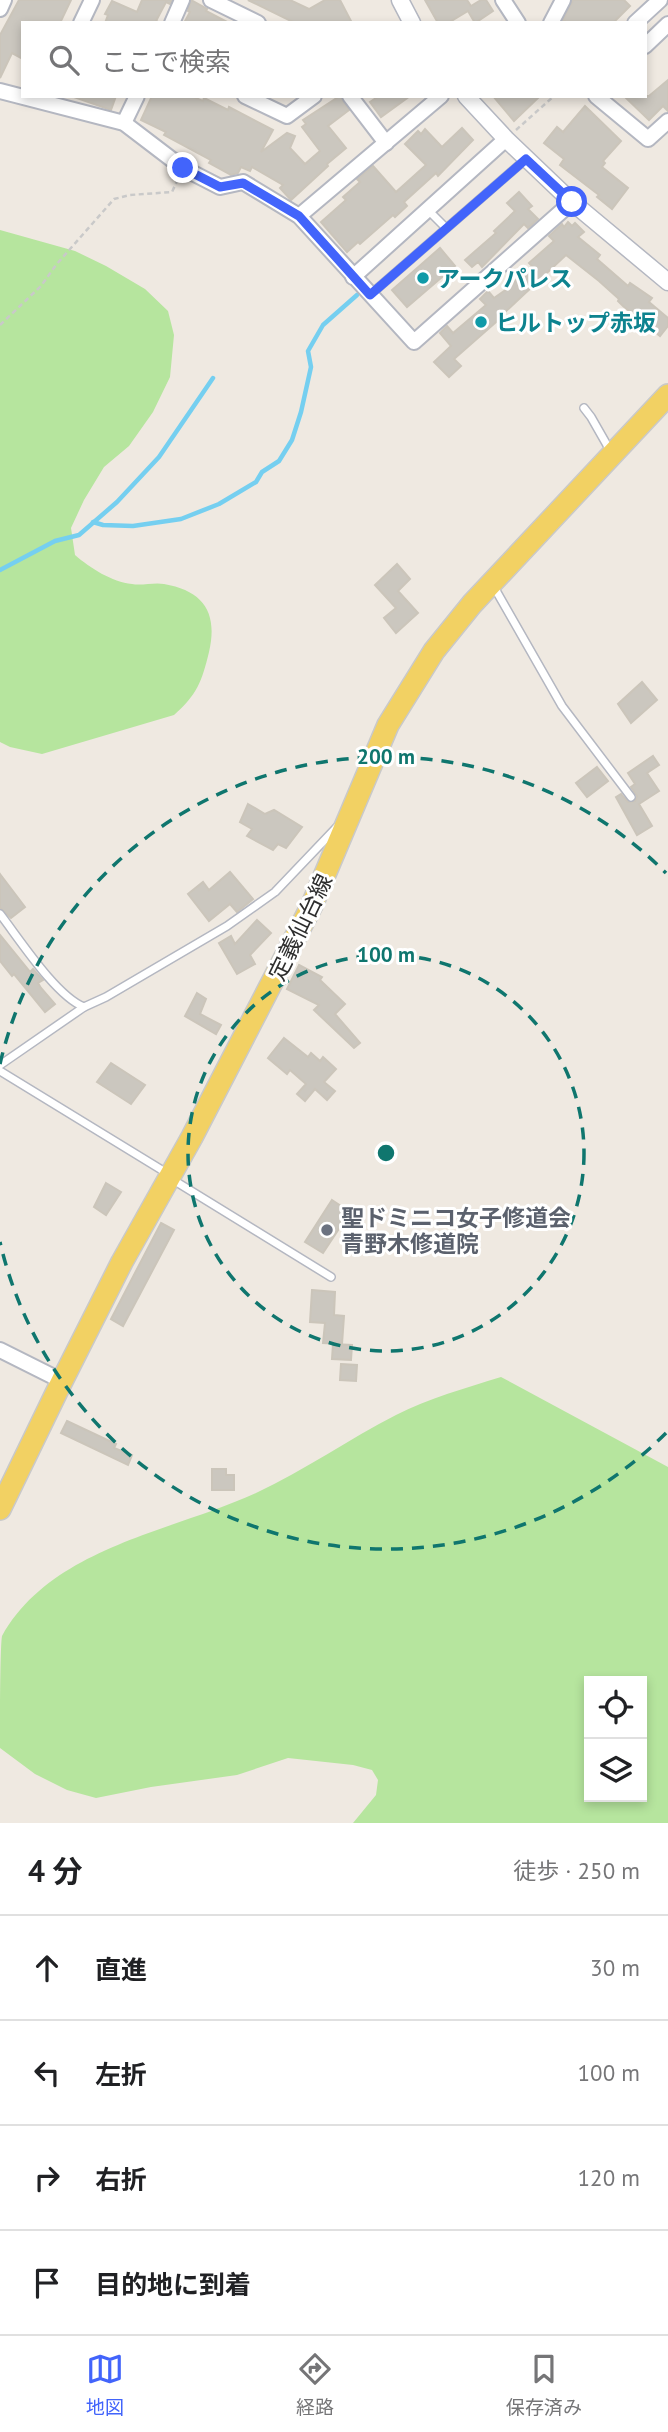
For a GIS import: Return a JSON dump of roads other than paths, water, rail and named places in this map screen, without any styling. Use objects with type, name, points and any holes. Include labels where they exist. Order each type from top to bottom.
[{"type":"main road","name":"定義仙台線","points":[[0,1508],[122,1262],[170,1177],[312,905],[388,725],[434,651],[612,453],[668,396]]},
{"type":"street","points":[[0,9],[4,0]]},
{"type":"street","points":[[82,21],[92,0]]},
{"type":"street","points":[[173,21],[183,0]]},
{"type":"street","points":[[211,0],[254,21]]},
{"type":"street","points":[[400,0],[411,21]]},
{"type":"street","points":[[503,0],[516,21]]},
{"type":"street","points":[[552,21],[563,0]]},
{"type":"street","points":[[637,21],[655,4],[668,25],[647,44]]},
{"type":"street","points":[[0,91],[21,95]]},
{"type":"street","points":[[124,123],[136,98]]},
{"type":"street","points":[[249,98],[287,116],[311,98]]},
{"type":"street","points":[[352,98],[386,143]]},
{"type":"street","points":[[299,216],[439,98]]},
{"type":"street","points":[[468,98],[572,202],[668,282]]},
{"type":"street","points":[[598,98],[648,139],[668,121]]},
{"type":"street","points":[[44,99],[124,123],[183,168],[220,187],[243,183],[299,216],[414,342],[572,202]]},
{"type":"street","points":[[353,277],[506,139]]},
{"type":"street","points":[[0,1350],[62,1381]]},
{"type":"lane","points":[[370,295],[526,159]]},
{"type":"lane","points":[[428,210],[446,228]]},
{"type":"lane","points":[[584,408],[612,453]]},
{"type":"lane","points":[[492,584],[562,706],[631,797]]},
{"type":"lane","points":[[0,1065],[85,1007],[227,926],[275,892],[352,812]]},
{"type":"lane","points":[[0,914],[61,990],[73,1003],[85,1007]]},
{"type":"lane","points":[[0,1071],[331,1277]]},
{"type":"waterway","points":[[93,522],[133,526],[181,519],[219,504],[256,482],[262,472],[279,461],[292,440],[311,367],[308,351],[323,325],[357,295]]},
{"type":"waterway","points":[[0,570],[55,541],[79,535],[117,502],[159,457],[213,378]]},
{"type":"place","name":"アークパレス","points":[[423,278]]},
{"type":"place","name":"ヒルトップ赤坂","points":[[481,322]]},
{"type":"place","name":"聖ドミニコ女子修道会 青野木修道院","points":[[327,1230]]}]
